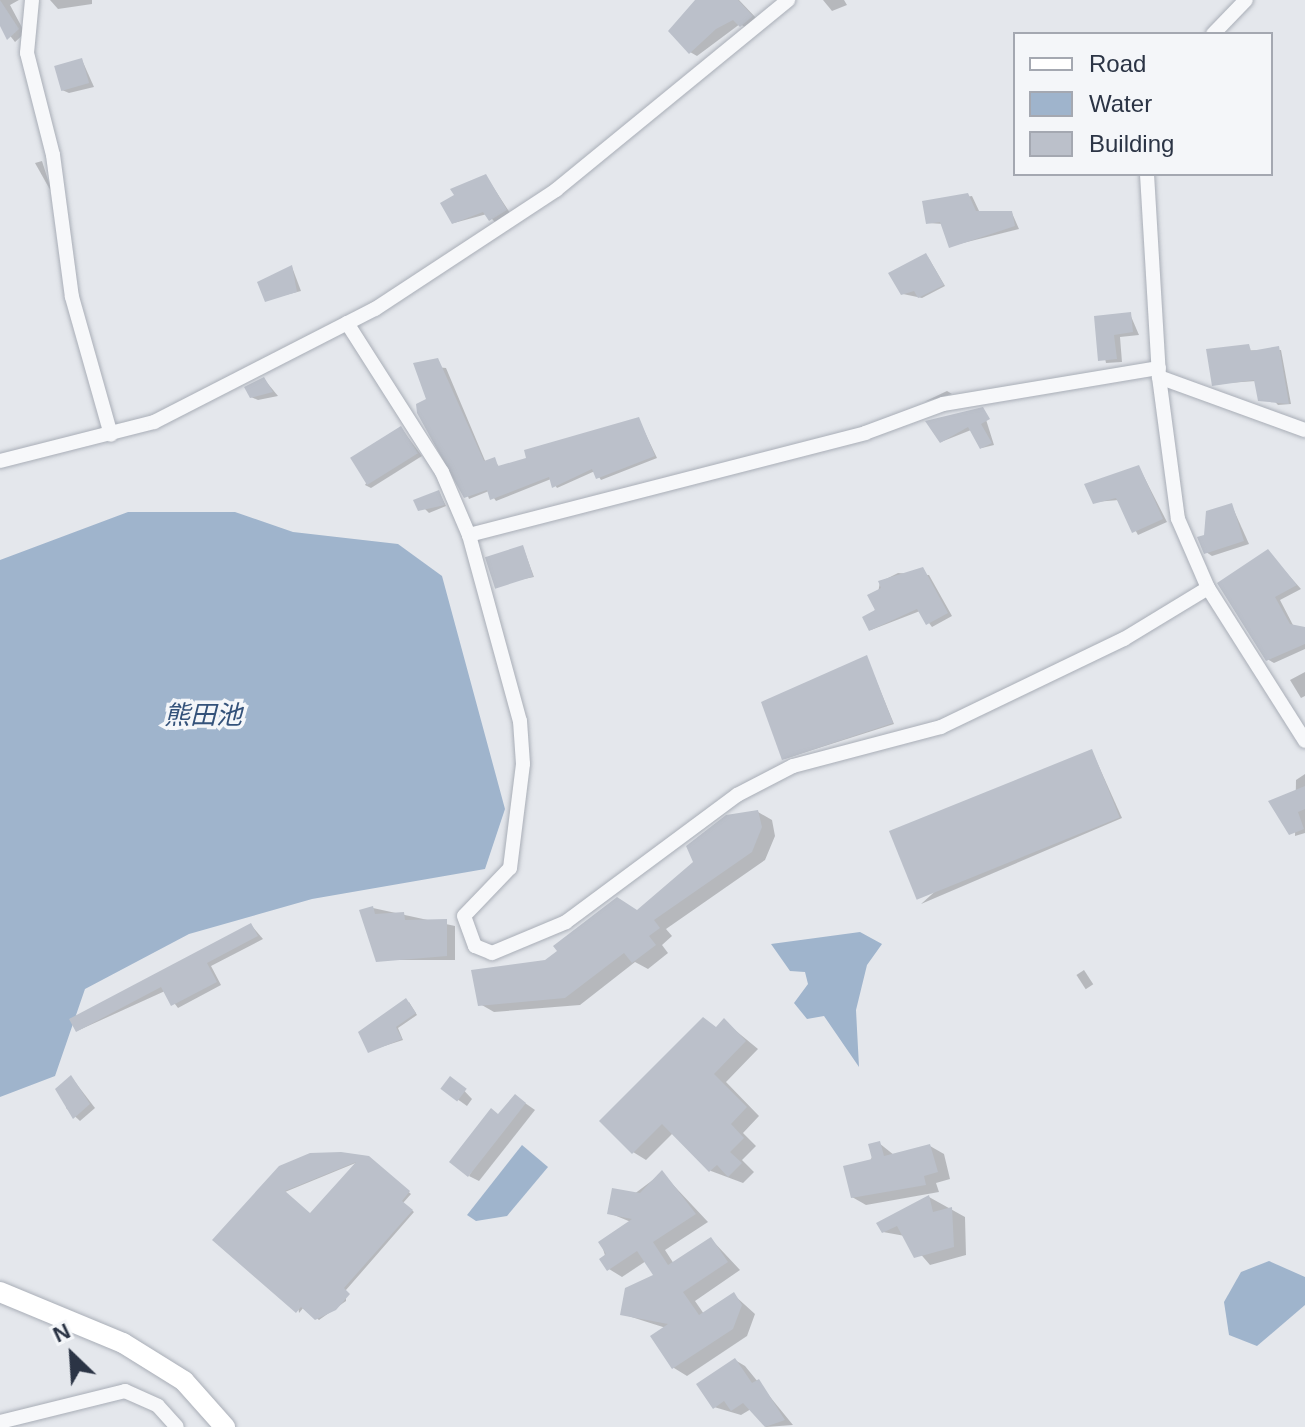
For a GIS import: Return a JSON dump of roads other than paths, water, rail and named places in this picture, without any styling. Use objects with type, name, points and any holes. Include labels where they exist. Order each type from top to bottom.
[{"type":"street","points":[[32,0],[29,65],[53,155],[72,297],[111,435]]},
{"type":"street","points":[[0,461],[111,435],[204,400],[347,323],[556,190],[788,0]]},
{"type":"street","points":[[1215,32],[1246,0]]},
{"type":"street","points":[[1147,176],[1159,372],[1178,519],[1208,588],[1305,741]]},
{"type":"street","points":[[347,323],[442,472],[469,535],[520,721],[523,764],[510,868],[464,916],[475,946],[492,953],[566,922],[737,795],[793,766],[941,727],[1124,639],[1208,588]]},
{"type":"street","points":[[469,535],[865,433],[943,404],[1159,372],[1305,430]]},
{"type":"street","points":[[0,1292],[123,1343],[184,1381],[225,1427]]},
{"type":"street","points":[[0,1422],[125,1391],[158,1406],[177,1427]]},
{"type":"water","name":"熊田池","points":[[128,512],[235,512],[293,532],[398,544],[442,576],[505,809],[485,869],[312,899],[189,934],[85,989],[55,1076],[0,1097],[0,560]]},
{"type":"water","points":[[860,932],[882,944],[867,965],[856,1010],[859,1067],[824,1016],[807,1019],[794,1003],[808,984],[805,972],[790,971],[771,944]]},
{"type":"water","points":[[522,1145],[548,1167],[507,1216],[476,1221],[467,1215]]},
{"type":"water","points":[[1269,1261],[1305,1277],[1305,1305],[1257,1346],[1229,1335],[1224,1302],[1241,1272]]}]
